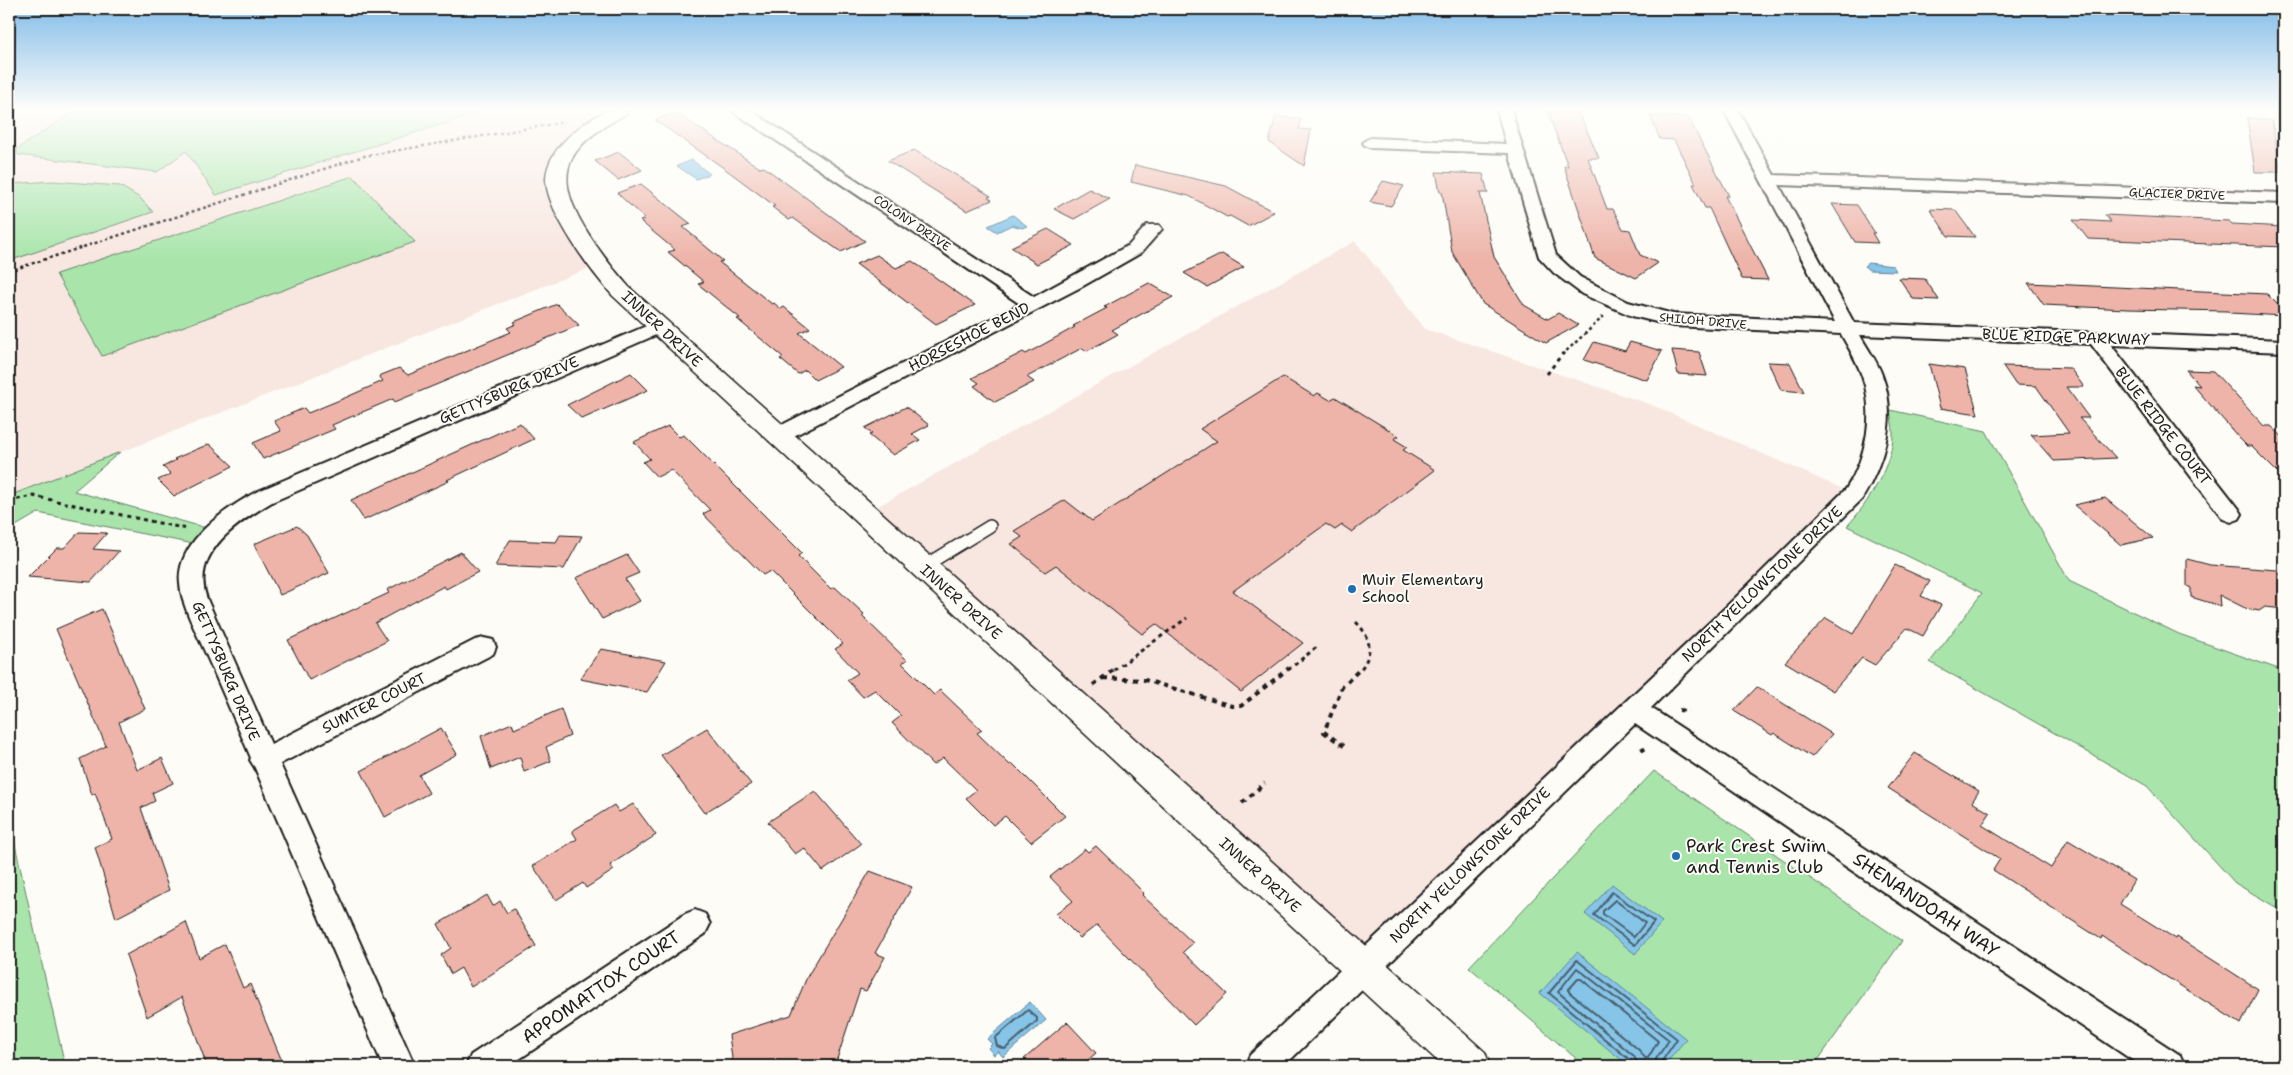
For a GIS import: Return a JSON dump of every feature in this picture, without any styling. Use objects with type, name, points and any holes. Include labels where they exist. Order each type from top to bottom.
[{"type":"street","name":"INNER DRIVE","points":[[562,160],[556,176],[555,187],[559,200],[613,281],[658,326],[1362,969],[1471,1066]]},
{"type":"street","name":"COLONY DRIVE","points":[[816,160],[1033,304]]},
{"type":"street","name":"SHILOH DRIVE","points":[[1518,160],[1548,257],[1573,281],[1592,292],[1637,311],[1675,320],[1848,329]]},
{"type":"street","name":"NORTH YELLOWSTONE DRIVE","points":[[1261,1066],[1633,710],[1814,534],[1854,494],[1865,480],[1870,467],[1877,430],[1877,391],[1872,375],[1759,160]]},
{"type":"street","name":"GLACIER DRIVE","points":[[1770,180],[2284,198]]},
{"type":"street","name":"HORSESHOE BEND","points":[[777,436],[1118,260],[1135,249],[1153,229]]},
{"type":"street","name":"GETTYSBURG DRIVE","points":[[399,1066],[214,646],[193,590],[191,578],[195,561],[217,531],[236,514],[264,497],[658,326]]},
{"type":"street","name":"BLUE RIDGE PARKWAY","points":[[1848,329],[2284,346]]},
{"type":"street","name":"BLUE RIDGE COURT","points":[[2096,338],[2231,514]]},
{"type":"street","name":"SUMTER COURT","points":[[263,760],[484,647]]},
{"type":"street","name":"SHENANDOAH WAY","points":[[1633,710],[2170,1066]]},
{"type":"street","name":"APPOMATTOX COURT","points":[[482,1066],[695,924]]},
{"type":"lane","points":[[923,567],[990,526]]},
{"type":"path","points":[[9,271],[351,160]]},
{"type":"path","points":[[1547,374],[1561,355],[1579,336],[1605,316]]},
{"type":"path","points":[[9,477],[14,498]]},
{"type":"path","points":[[9,501],[14,498],[33,496],[187,529]]},
{"type":"path","points":[[1093,685],[1187,618]]},
{"type":"path","points":[[1344,746],[1324,732],[1338,696],[1346,682],[1358,672],[1370,653],[1371,644],[1368,636],[1356,622]]},
{"type":"path","points":[[1103,678],[1144,680],[1232,706],[1241,706],[1318,646]]},
{"type":"path","points":[[1678,710],[1689,711]]},
{"type":"path","points":[[1642,747],[1646,754]]},
{"type":"path","points":[[1242,803],[1265,783]]},
{"type":"shaded area","points":[[9,160],[568,160],[556,175],[600,264],[9,496]]},
{"type":"shaded area","name":"Muir Elementary School","points":[[1355,241],[1425,329],[1652,405],[1854,494],[1362,969],[864,514]]},
{"type":"green space","points":[[60,160],[173,160],[157,172]]},
{"type":"green space","points":[[192,160],[327,160],[216,195]]},
{"type":"green space","points":[[353,176],[415,242],[102,356],[56,274]]},
{"type":"green space","points":[[53,181],[120,186],[140,198],[153,212],[9,261],[9,184]]},
{"type":"green space","points":[[1890,410],[1986,431],[2069,581],[2179,634],[2284,671],[2284,912],[2235,883],[2147,786],[1930,662],[1982,593],[1847,526],[1871,495],[1889,457],[1893,433]]},
{"type":"green space","points":[[120,452],[74,491],[217,531],[204,546],[38,513],[9,530],[9,496]]},
{"type":"green space","name":"Park Crest Swim and Tennis Club","points":[[1654,771],[1902,941],[1814,1066],[1585,1066],[1469,967]]},
{"type":"green space","points":[[9,818],[65,1066],[9,1066]]},
{"type":"water","points":[[692,160],[710,174],[696,179],[677,166]]},
{"type":"water","points":[[1013,215],[1027,226],[1022,228],[1012,225],[997,232],[988,226]]},
{"type":"water","points":[[1868,263],[1893,266],[1896,271],[1869,270],[1864,266]]},
{"type":"water","points":[[1612,884],[1662,922],[1635,954],[1585,914]]},
{"type":"water","points":[[1577,952],[1686,1039],[1664,1066],[1629,1066],[1540,993]]},
{"type":"water","points":[[1030,1002],[1046,1020],[1003,1057],[998,1051],[994,1055],[988,1048],[992,1044],[987,1039]]},
{"type":"building","points":[[629,160],[642,170],[618,180],[595,161]]},
{"type":"building","points":[[712,160],[748,160],[760,168],[764,167],[865,241],[841,252],[793,218],[789,220],[772,207],[775,206]]},
{"type":"building","points":[[931,160],[991,196],[988,197],[992,200],[967,211],[888,161]]},
{"type":"building","points":[[1295,160],[1305,160],[1304,166]]},
{"type":"building","points":[[1566,160],[1589,160],[1607,209],[1613,209],[1623,229],[1630,230],[1640,255],[1658,263],[1636,278],[1595,258],[1564,166],[1568,166]]},
{"type":"building","points":[[1684,160],[1710,160],[1729,196],[1725,196],[1768,280],[1742,279],[1709,208],[1705,208],[1693,184],[1696,184]]},
{"type":"building","points":[[2253,160],[2279,160],[2281,172],[2255,172]]},
{"type":"building","points":[[1135,165],[1226,186],[1274,212],[1248,226],[1189,196],[1131,182]]},
{"type":"building","points":[[1436,172],[1483,174],[1488,193],[1480,193],[1494,257],[1524,305],[1548,319],[1558,313],[1578,325],[1546,343],[1483,304],[1452,252],[1442,192],[1440,192]]},
{"type":"building","points":[[1383,181],[1404,186],[1391,206],[1370,202]]},
{"type":"building","points":[[641,184],[691,224],[683,227],[723,261],[719,262],[772,304],[774,303],[781,309],[784,307],[810,328],[799,333],[841,367],[815,380],[805,370],[798,374],[780,359],[783,357],[737,319],[740,318],[698,284],[704,282],[668,252],[675,250],[640,221],[645,219],[617,193]]},
{"type":"building","points":[[1089,189],[1110,199],[1074,219],[1054,209]]},
{"type":"building","points":[[1832,204],[1857,205],[1875,233],[1872,233],[1878,243],[1855,242]]},
{"type":"building","points":[[1930,209],[1955,210],[1975,237],[1948,236]]},
{"type":"building","points":[[2105,215],[2229,221],[2232,224],[2284,227],[2284,247],[2088,239],[2073,220],[2111,222]]},
{"type":"building","points":[[1048,229],[1074,245],[1037,264],[1011,247]]},
{"type":"building","points":[[1222,254],[1244,267],[1207,287],[1184,273]]},
{"type":"building","points":[[877,255],[896,268],[912,261],[975,305],[936,324],[856,264]]},
{"type":"building","points":[[1899,278],[1925,279],[1939,300],[1913,299]]},
{"type":"building","points":[[1149,283],[1173,297],[1112,330],[1118,334],[1087,351],[1082,348],[1027,377],[1034,382],[995,402],[974,386],[979,383],[972,378],[1023,352],[1026,354],[1107,308],[1104,307]]},
{"type":"building","points":[[2028,283],[2267,294],[2284,311],[2284,316],[2230,313],[2228,311],[2044,305]]},
{"type":"building","points":[[557,304],[579,325],[395,402],[393,399],[332,425],[335,429],[263,459],[253,443],[281,431],[274,421],[304,408],[308,413],[347,397],[383,381],[379,376],[399,368],[408,375],[511,332],[507,328],[516,324],[514,322]]},
{"type":"building","points":[[1594,342],[1625,351],[1630,342],[1662,351],[1647,380],[1584,360]]},
{"type":"building","points":[[1672,350],[1699,352],[1707,376],[1678,374]]},
{"type":"building","points":[[1768,362],[1790,363],[1804,392],[1781,390]]},
{"type":"building","points":[[1929,364],[1965,369],[1978,414],[1940,408]]},
{"type":"building","points":[[2003,366],[2070,368],[2084,387],[2066,387],[2089,418],[2079,418],[2116,458],[2054,461],[2031,435],[2069,433],[2036,386],[2016,385]]},
{"type":"building","points":[[2186,370],[2213,371],[2264,426],[2271,426],[2284,438],[2284,479],[2251,446],[2247,446],[2240,439],[2193,385],[2200,386]]},
{"type":"building","points":[[631,373],[648,390],[582,419],[567,405]]},
{"type":"building","points":[[1283,377],[1314,396],[1318,393],[1330,400],[1335,397],[1399,436],[1394,439],[1407,447],[1403,450],[1435,470],[1352,532],[1342,525],[1335,530],[1326,524],[1233,591],[1303,643],[1241,692],[1156,624],[1142,634],[1056,565],[1045,572],[1011,544],[1022,537],[1014,531],[1065,500],[1092,521],[1217,441],[1200,429]]},
{"type":"building","points":[[906,407],[929,425],[912,434],[920,440],[893,455],[869,435],[872,434],[865,428]]},
{"type":"building","points":[[520,423],[534,439],[364,520],[351,500]]},
{"type":"building","points":[[668,426],[679,437],[684,435],[802,553],[798,556],[831,589],[835,587],[864,614],[862,616],[907,660],[902,663],[934,695],[940,690],[982,730],[977,733],[1010,765],[1013,764],[1065,816],[1031,842],[1005,816],[993,825],[966,798],[976,790],[943,758],[933,765],[892,723],[901,716],[875,690],[863,697],[847,680],[858,673],[835,649],[843,644],[770,571],[763,575],[703,514],[710,510],[671,470],[657,477],[643,462],[650,459],[634,442]]},
{"type":"building","points":[[209,444],[233,466],[174,496],[158,480],[171,474],[163,467],[176,460],[174,459]]},
{"type":"building","points":[[2105,498],[2153,538],[2121,545],[2074,505]]},
{"type":"building","points":[[297,526],[307,535],[329,573],[280,595],[254,544]]},
{"type":"building","points":[[79,532],[107,533],[93,549],[119,551],[91,582],[28,577],[57,548],[64,548]]},
{"type":"building","points":[[560,535],[582,536],[564,569],[495,566],[510,540],[556,542]]},
{"type":"building","points":[[461,552],[478,572],[446,589],[444,586],[375,623],[387,641],[309,680],[288,640],[389,593],[387,590]]},
{"type":"building","points":[[627,555],[639,573],[625,579],[640,601],[602,619],[576,578]]},
{"type":"building","points":[[2187,559],[2210,565],[2277,570],[2284,580],[2284,609],[2265,607],[2259,611],[2245,608],[2219,595],[2220,606],[2191,597],[2191,588],[2187,586]]},
{"type":"building","points":[[1895,565],[1930,581],[1921,596],[1941,605],[1923,636],[1907,628],[1875,665],[1862,658],[1833,691],[1785,662],[1826,618],[1853,634]]},
{"type":"building","points":[[102,609],[145,709],[119,722],[137,770],[162,758],[173,783],[152,793],[155,801],[141,808],[169,890],[116,918],[95,847],[112,839],[95,793],[92,795],[80,759],[106,746],[56,629]]},
{"type":"building","points":[[601,649],[666,661],[647,692],[580,679]]},
{"type":"building","points":[[1757,687],[1832,734],[1812,757],[1734,711]]},
{"type":"building","points":[[561,709],[570,736],[546,747],[551,761],[524,772],[520,757],[491,769],[481,736],[512,723],[514,729]]},
{"type":"building","points":[[441,728],[457,754],[419,775],[429,793],[385,817],[361,771]]},
{"type":"building","points":[[707,728],[751,784],[704,813],[661,755]]},
{"type":"building","points":[[1915,753],[1979,791],[1972,802],[1990,813],[1982,825],[2051,868],[2068,840],[2134,880],[2120,904],[2176,939],[2177,937],[2258,989],[2241,1024],[2102,936],[2101,939],[1993,870],[2000,859],[1888,788]]},
{"type":"building","points":[[815,791],[861,844],[823,871],[804,848],[795,854],[768,822]]},
{"type":"building","points":[[633,804],[656,835],[610,865],[614,870],[586,888],[583,883],[556,900],[533,866],[577,839],[572,831],[614,805],[619,812]]},
{"type":"building","points":[[1096,846],[1144,893],[1142,895],[1193,943],[1183,952],[1227,994],[1194,1025],[1097,925],[1080,938],[1056,914],[1073,901],[1050,877],[1085,849],[1088,852]]},
{"type":"building","points":[[870,871],[912,887],[875,953],[885,957],[866,991],[860,989],[837,1059],[815,1066],[733,1066],[729,1035],[791,1015],[807,977]]},
{"type":"building","points":[[487,895],[493,906],[500,901],[507,913],[514,909],[536,946],[471,987],[461,968],[451,974],[441,955],[451,948],[438,924]]},
{"type":"building","points":[[186,922],[199,958],[225,944],[243,988],[250,984],[284,1066],[207,1066],[182,997],[147,1017],[126,955]]},
{"type":"building","points":[[1067,1022],[1096,1053],[1081,1066],[1016,1066]]},
{"type":"place","name":"Muir Elementary School","points":[[1352,589]]},
{"type":"place","name":"Park Crest Swim and Tennis Club","points":[[1676,856]]}]
